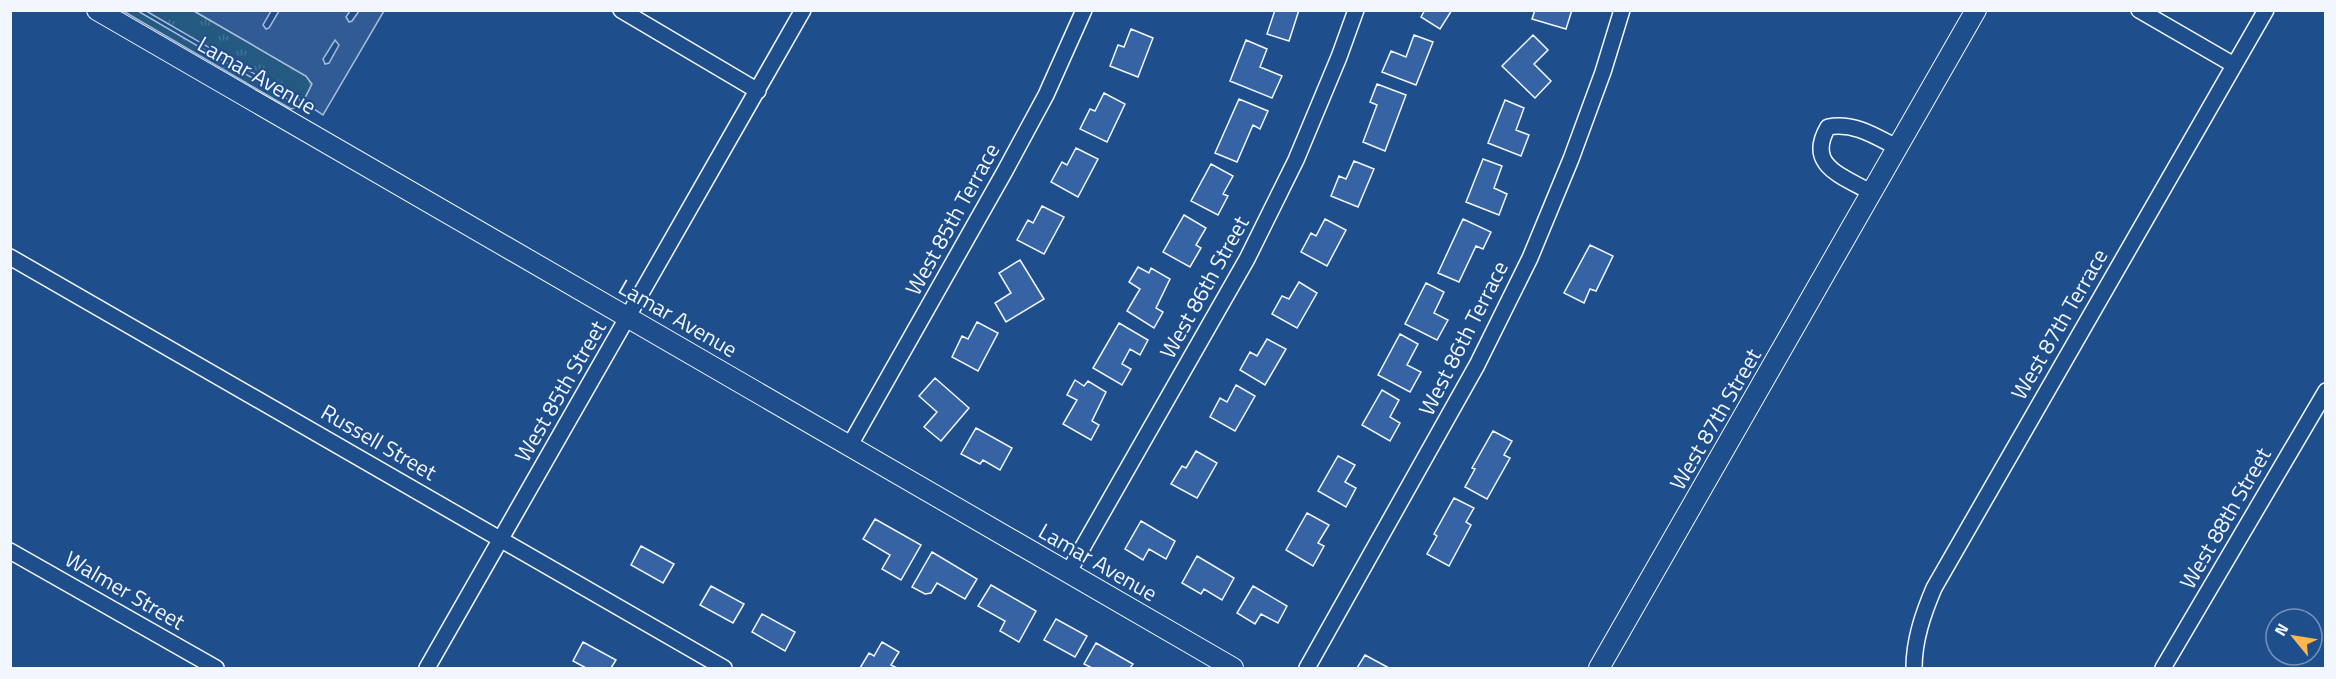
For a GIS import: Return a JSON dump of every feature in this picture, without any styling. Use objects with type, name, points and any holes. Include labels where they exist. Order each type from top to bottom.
[{"type":"street","name":"Lamar Avenue","points":[[97,10],[1233,669]]},
{"type":"street","points":[[621,10],[758,91]]},
{"type":"street","name":"West 85th Street","points":[[427,669],[803,10]]},
{"type":"street","name":"West 85th Terrace","points":[[850,445],[1046,95],[1084,10]]},
{"type":"street","name":"West 86th Street","points":[[1068,573],[1247,259],[1296,160],[1356,10]]},
{"type":"street","name":"West 86th Terrace","points":[[1307,669],[1477,365],[1530,258],[1579,137],[1603,72],[1622,10]]},
{"type":"street","name":"West 87th Street","points":[[1599,669],[1976,10]]},
{"type":"street","points":[[2139,10],[2234,65]]},
{"type":"street","name":"West 87th Terrace","points":[[1914,669],[1922,616],[1934,588],[2266,10]]},
{"type":"street","points":[[1872,193],[1833,170],[1821,157],[1820,141],[1828,127],[1840,124],[1862,130],[1898,148]]},
{"type":"street","name":"Russell Street","points":[[10,256],[724,669]]},
{"type":"street","name":"West 88th Street","points":[[2163,669],[2325,391]]},
{"type":"street","name":"Walmer Street","points":[[10,551],[216,669]]},
{"type":"green space","points":[[123,11],[138,11],[300,106],[291,109]]},
{"type":"green space","points":[[146,11],[194,11],[306,76],[312,84],[303,102]]},
{"type":"shaded area","points":[[194,11],[271,11],[263,25],[266,29],[269,28],[279,11],[350,11],[346,17],[349,22],[359,11],[384,11],[323,115],[303,102],[312,84],[306,76]],"holes":[[[335,40],[339,45],[329,63],[325,64],[323,59]]]},
{"type":"building","points":[[1275,10],[1299,10],[1289,41],[1267,34]]},
{"type":"building","points":[[1425,10],[1452,10],[1440,29],[1421,17]]},
{"type":"building","points":[[1535,10],[1572,10],[1566,29],[1532,19]]},
{"type":"building","points":[[1131,29],[1153,38],[1138,77],[1110,66],[1118,45],[1124,47]]},
{"type":"building","points":[[1414,35],[1433,42],[1416,85],[1382,72],[1391,51],[1406,57]]},
{"type":"building","points":[[1533,35],[1548,50],[1534,64],[1551,81],[1535,98],[1502,66]]},
{"type":"building","points":[[1246,40],[1267,49],[1260,67],[1282,76],[1272,98],[1230,81]]},
{"type":"building","points":[[1377,84],[1406,95],[1385,151],[1363,142],[1377,105],[1370,102]]},
{"type":"building","points":[[1104,93],[1125,104],[1107,142],[1080,129],[1090,109],[1095,111]]},
{"type":"building","points":[[1239,99],[1268,111],[1260,129],[1253,125],[1237,162],[1215,153]]},
{"type":"building","points":[[1505,100],[1524,108],[1516,130],[1529,135],[1521,156],[1488,143]]},
{"type":"building","points":[[1076,148],[1098,159],[1078,197],[1051,182],[1062,162],[1067,165]]},
{"type":"building","points":[[1483,159],[1502,166],[1494,188],[1507,194],[1499,215],[1466,202]]},
{"type":"building","points":[[1354,161],[1374,169],[1358,207],[1331,196],[1339,176],[1346,179]]},
{"type":"building","points":[[1211,164],[1233,176],[1223,194],[1228,196],[1218,215],[1191,201]]},
{"type":"building","points":[[1042,206],[1064,217],[1044,254],[1017,240],[1028,220],[1033,223]]},
{"type":"building","points":[[1184,215],[1206,228],[1196,245],[1201,248],[1190,267],[1163,252]]},
{"type":"building","points":[[1325,219],[1346,230],[1327,266],[1301,252],[1311,233],[1316,236]]},
{"type":"building","points":[[1463,219],[1491,232],[1483,249],[1476,246],[1459,282],[1438,273]]},
{"type":"building","points":[[1590,245],[1613,256],[1596,291],[1590,289],[1584,303],[1564,293]]},
{"type":"building","points":[[1020,260],[1044,299],[1006,322],[995,303],[1011,293],[999,273]]},
{"type":"building","points":[[1138,267],[1149,273],[1151,268],[1170,279],[1156,308],[1163,312],[1154,328],[1127,311],[1140,289],[1129,282]]},
{"type":"building","points":[[1299,282],[1317,293],[1297,328],[1272,314],[1282,296],[1289,299]]},
{"type":"building","points":[[1426,283],[1444,292],[1434,313],[1448,320],[1437,340],[1405,324]]},
{"type":"building","points":[[977,322],[998,333],[978,371],[952,357],[962,336],[968,339]]},
{"type":"building","points":[[1119,323],[1148,340],[1140,355],[1130,349],[1122,364],[1131,369],[1122,385],[1093,368]]},
{"type":"building","points":[[1400,334],[1418,344],[1407,365],[1421,372],[1410,392],[1378,375]]},
{"type":"building","points":[[1267,339],[1286,349],[1265,385],[1240,370],[1250,352],[1257,356]]},
{"type":"building","points":[[935,378],[969,408],[941,441],[924,427],[937,412],[919,396]]},
{"type":"building","points":[[1075,380],[1084,386],[1088,381],[1106,392],[1092,421],[1099,425],[1091,440],[1063,424],[1077,400],[1067,395]]},
{"type":"building","points":[[1236,385],[1255,396],[1235,431],[1210,417],[1220,398],[1227,402]]},
{"type":"building","points":[[1382,390],[1399,400],[1390,417],[1400,423],[1390,441],[1362,425]]},
{"type":"building","points":[[976,428],[1012,448],[1000,470],[983,460],[980,464],[961,454]]},
{"type":"building","points":[[1493,431],[1512,441],[1504,455],[1510,458],[1487,499],[1465,487],[1475,469],[1472,468]]},
{"type":"building","points":[[1196,451],[1217,463],[1197,498],[1171,484],[1182,466],[1186,468]]},
{"type":"building","points":[[1338,456],[1355,465],[1345,482],[1356,488],[1346,507],[1318,491]]},
{"type":"building","points":[[1454,498],[1474,508],[1466,522],[1471,525],[1449,566],[1427,554],[1437,536],[1434,534]]},
{"type":"building","points":[[1307,513],[1329,525],[1318,543],[1324,546],[1313,566],[1286,550]]},
{"type":"building","points":[[875,519],[921,545],[901,580],[882,569],[890,555],[863,539]]},
{"type":"building","points":[[1141,521],[1175,541],[1166,559],[1149,549],[1143,560],[1125,549]]},
{"type":"building","points":[[641,546],[674,564],[663,583],[631,565]]},
{"type":"building","points":[[932,552],[977,579],[965,599],[937,583],[931,593],[925,594],[912,587]]},
{"type":"building","points":[[1197,556],[1234,578],[1222,600],[1204,589],[1201,594],[1182,583]]},
{"type":"building","points":[[991,585],[1036,611],[1019,642],[1000,631],[1005,621],[978,606]]},
{"type":"building","points":[[711,586],[744,604],[733,623],[700,605]]},
{"type":"building","points":[[1253,586],[1287,606],[1278,623],[1261,614],[1255,624],[1237,613]]},
{"type":"building","points":[[762,614],[795,632],[785,651],[752,632]]},
{"type":"building","points":[[1056,619],[1087,636],[1075,657],[1044,640]]},
{"type":"building","points":[[583,642],[616,660],[611,668],[586,668],[573,661]]},
{"type":"building","points":[[882,642],[899,652],[891,665],[897,668],[860,668],[869,653],[874,656]]},
{"type":"building","points":[[1096,643],[1133,664],[1130,668],[1092,668],[1084,664]]},
{"type":"building","points":[[1365,655],[1389,668],[1357,668]]}]
